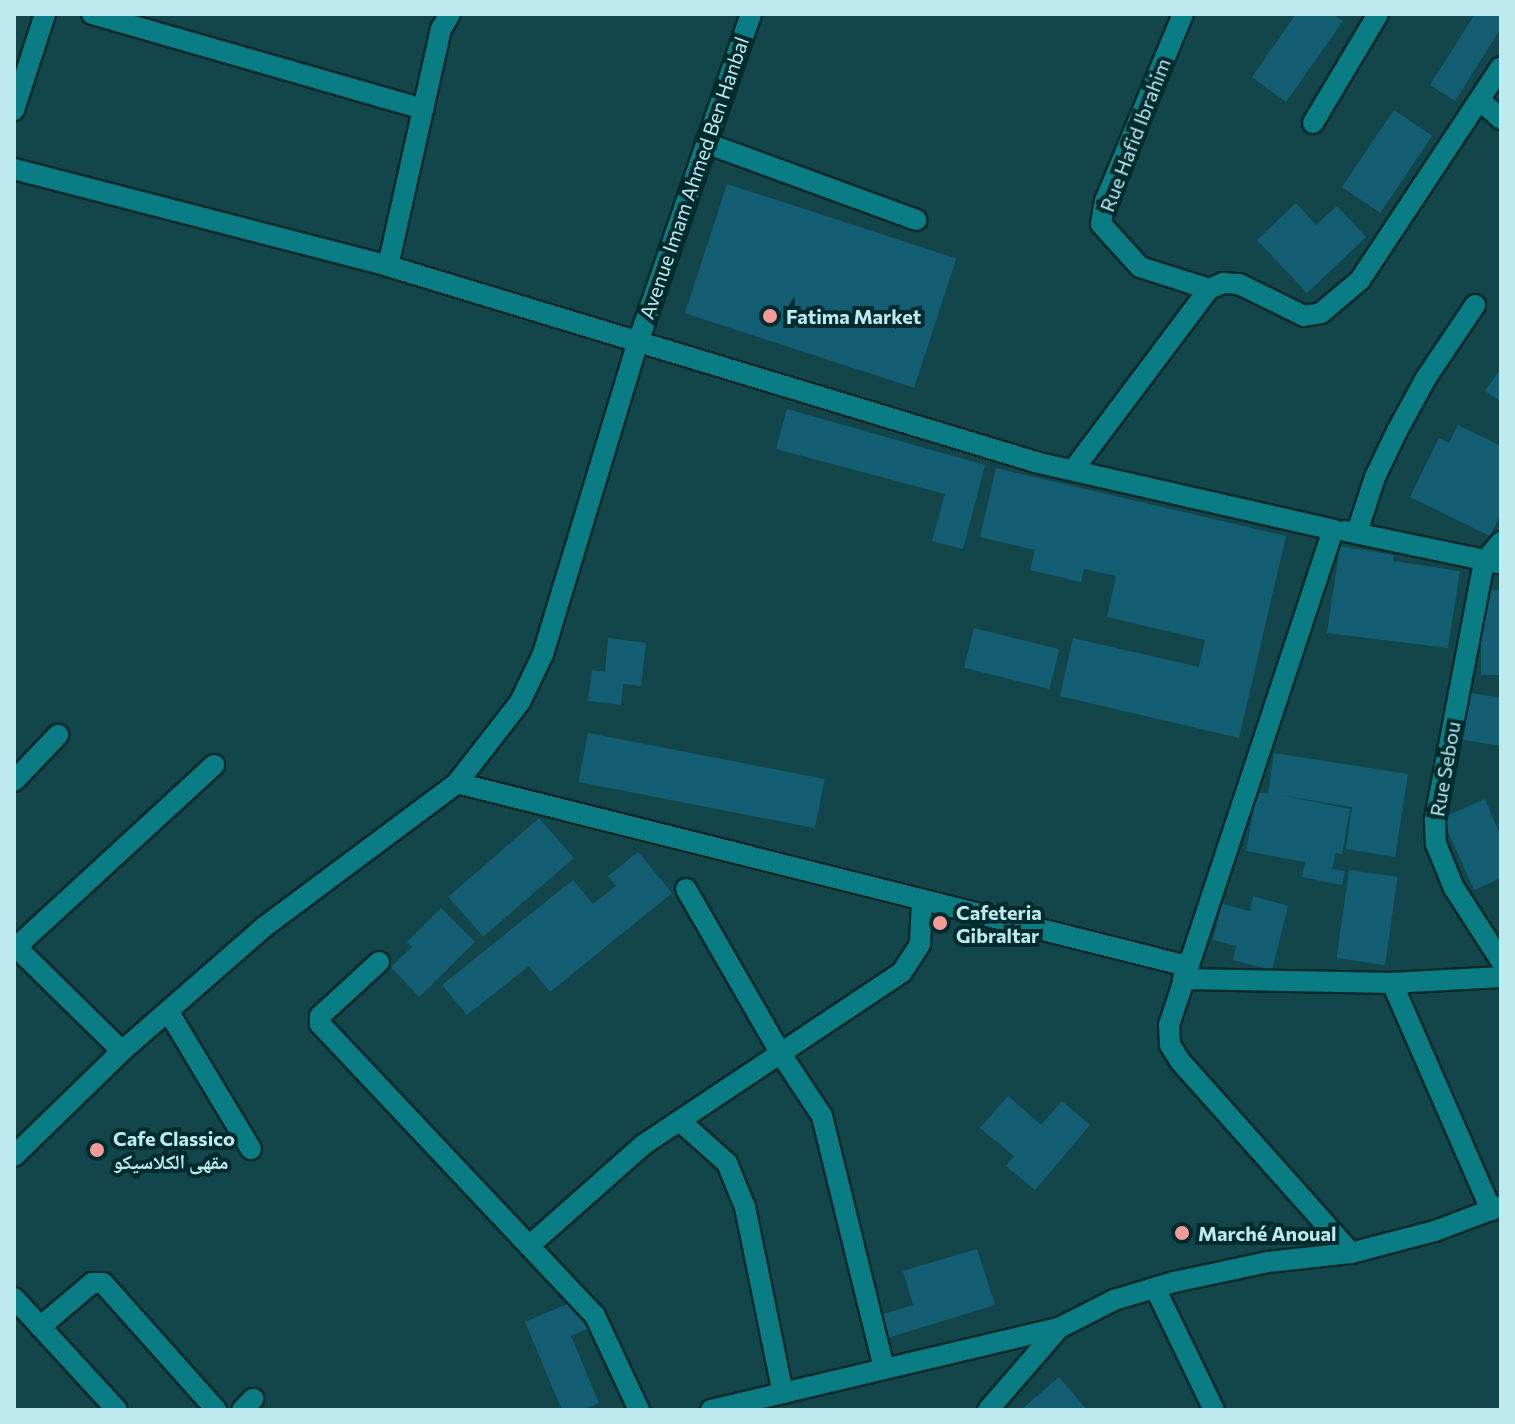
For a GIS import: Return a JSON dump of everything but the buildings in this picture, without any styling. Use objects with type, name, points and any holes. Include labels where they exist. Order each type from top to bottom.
[{"type":"street","points":[[14,110],[45,14]]},
{"type":"street","points":[[92,14],[424,109]]},
{"type":"street","points":[[388,266],[441,29],[450,14]]},
{"type":"street","name":"Avenue Imam Ahmed Ben Hanbal","points":[[14,1156],[122,1051],[264,927],[457,783],[520,702],[543,654],[638,342],[751,14]]},
{"type":"street","name":"Rue Hafid Ibrahim","points":[[1183,14],[1105,201],[1101,224],[1140,267],[1209,289]]},
{"type":"street","points":[[1313,123],[1378,14]]},
{"type":"street","points":[[1073,470],[1209,289],[1223,283],[1239,284],[1304,316],[1321,313],[1360,280],[1501,67]]},
{"type":"street","points":[[1481,101],[1501,119]]},
{"type":"street","points":[[706,143],[916,220]]},
{"type":"street","points":[[14,169],[388,266],[1073,470],[1493,563],[1501,542]]},
{"type":"street","points":[[1357,532],[1375,477],[1397,431],[1426,378],[1475,305]]},
{"type":"street","points":[[1333,530],[1169,1025],[1170,1045],[1180,1061],[1351,1253]]},
{"type":"street","name":"Rue Sebou","points":[[1493,563],[1435,820],[1436,844],[1454,888],[1501,961]]},
{"type":"street","points":[[14,781],[58,735]]},
{"type":"street","points":[[122,1051],[15,947],[214,765]]},
{"type":"street","points":[[457,783],[922,901],[1185,972],[1392,983],[1501,977]]},
{"type":"street","points":[[686,889],[779,1051],[822,1116],[884,1369]]},
{"type":"street","points":[[529,1246],[643,1145],[681,1122],[779,1051],[902,972],[920,944],[922,901]]},
{"type":"street","points":[[379,962],[320,1016],[320,1024],[595,1316],[639,1410]]},
{"type":"street","points":[[711,1410],[1059,1328],[1114,1300],[1156,1290],[1174,1282],[1268,1262],[1351,1253],[1435,1231],[1496,1208],[1392,983]]},
{"type":"street","points":[[168,1011],[251,1149]]},
{"type":"street","points":[[681,1122],[727,1163],[745,1207],[783,1393]]},
{"type":"street","points":[[40,1327],[92,1283],[103,1283],[216,1410]]},
{"type":"street","points":[[1156,1290],[1214,1410]]},
{"type":"street","points":[[14,1298],[117,1410]]},
{"type":"street","points":[[988,1410],[1059,1328]]},
{"type":"street","points":[[970,1410],[1002,1393]]},
{"type":"place","name":"Fatima Market","points":[[770,316]]},
{"type":"place","name":"Cafeteria Gibraltar","points":[[940,923]]},
{"type":"place","name":"Cafe Classico مقهى الكلاسيكو","points":[[97,1150]]},
{"type":"place","name":"Marché Anoual","points":[[1182,1233]]}]
